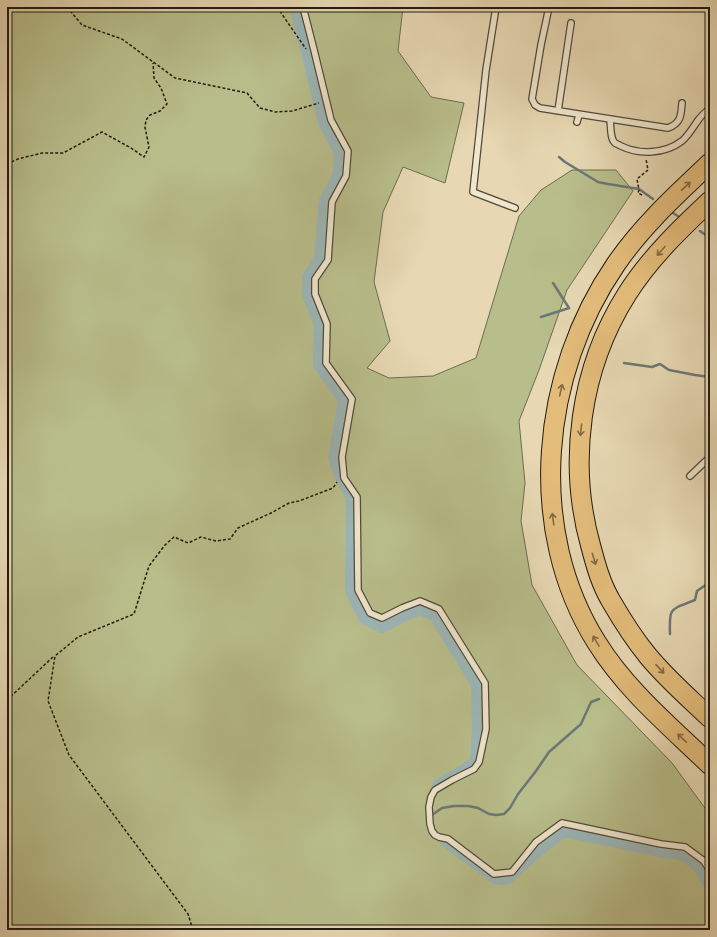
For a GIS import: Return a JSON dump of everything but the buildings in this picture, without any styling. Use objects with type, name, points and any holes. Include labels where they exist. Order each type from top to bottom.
[{"type":"highway","points":[[710,163],[662,209],[637,236],[615,266],[588,312],[575,343],[561,387],[553,432],[551,485],[554,523],[560,554],[572,594],[579,611],[594,638],[615,669],[639,697],[710,765]]},
{"type":"highway","points":[[710,202],[687,222],[638,278],[627,294],[610,326],[592,373],[586,394],[580,439],[579,464],[581,496],[588,537],[601,581],[610,599],[626,626],[648,656],[662,672],[710,718]]},
{"type":"lane","points":[[303,7],[331,120],[348,151],[346,176],[332,202],[328,260],[315,279],[315,294],[327,324],[326,363],[352,399],[342,457],[344,478],[357,497],[358,590],[370,613],[382,618],[420,601],[440,609],[485,683],[486,729],[479,762],[474,769],[435,790],[431,797],[429,807],[432,831],[435,835],[448,839],[494,874],[512,872],[536,842],[562,823],[662,844],[685,847],[704,861],[710,871]]},
{"type":"lane","points":[[496,7],[486,70],[473,192],[515,208]]},
{"type":"lane","points":[[549,7],[532,99],[535,105],[540,108],[668,128],[680,120],[682,103]]},
{"type":"lane","points":[[558,111],[571,23]]},
{"type":"lane","points":[[610,120],[612,138],[615,143],[626,149],[645,153],[671,147],[681,142],[710,108]]},
{"type":"lane","points":[[577,122],[579,114]]},
{"type":"lane","points":[[690,476],[710,457]]},
{"type":"path","points":[[67,7],[82,25],[122,39],[175,78],[247,93],[260,108],[275,112],[292,111],[314,104]]},
{"type":"path","points":[[277,7],[301,42]]},
{"type":"path","points":[[7,164],[18,159],[42,153],[63,153],[102,132],[144,157],[149,147],[145,127],[146,120],[150,115],[160,111],[167,104],[161,88],[154,78],[153,62]]},
{"type":"path","points":[[642,196],[638,193],[639,190],[637,179],[648,170],[646,155]]},
{"type":"path","points":[[7,700],[78,637],[134,614],[149,566],[165,545],[174,537],[188,543],[201,537],[216,540],[230,539],[238,528],[289,503],[299,501],[333,488],[337,482]]},
{"type":"path","points":[[55,656],[48,701],[69,755],[188,914],[193,930]]},
{"type":"green space","points":[[7,7],[403,7],[398,51],[431,97],[464,103],[445,183],[403,167],[383,212],[374,282],[390,341],[367,368],[389,378],[433,376],[476,358],[519,216],[541,190],[572,170],[616,170],[633,191],[567,290],[539,370],[519,421],[525,483],[521,521],[532,585],[577,665],[672,763],[710,815],[710,930],[7,930]]},
{"type":"waterway","points":[[294,7],[323,123],[339,153],[338,174],[324,200],[319,257],[307,277],[307,295],[319,325],[318,365],[343,401],[333,457],[337,471],[349,495],[351,503],[350,592],[364,619],[382,628],[420,610],[434,616],[476,685],[477,728],[475,761],[437,785]]},
{"type":"waterway","points":[[559,157],[598,182],[639,189],[653,199]]},
{"type":"waterway","points":[[673,213],[681,218]]},
{"type":"waterway","points":[[700,231],[710,238]]},
{"type":"waterway","points":[[541,317],[569,308],[553,283]]},
{"type":"waterway","points":[[624,363],[652,367],[660,364],[669,370],[710,377]]},
{"type":"waterway","points":[[670,634],[670,619],[673,611],[676,608],[695,600],[697,591],[710,582]]},
{"type":"waterway","points":[[432,815],[442,808],[454,806],[478,808],[489,814],[504,814],[510,808],[518,794],[549,752],[581,724],[591,702],[599,699]]},
{"type":"waterway","points":[[445,842],[495,879],[504,880],[508,879],[564,832],[681,855],[697,866],[710,888]]}]
